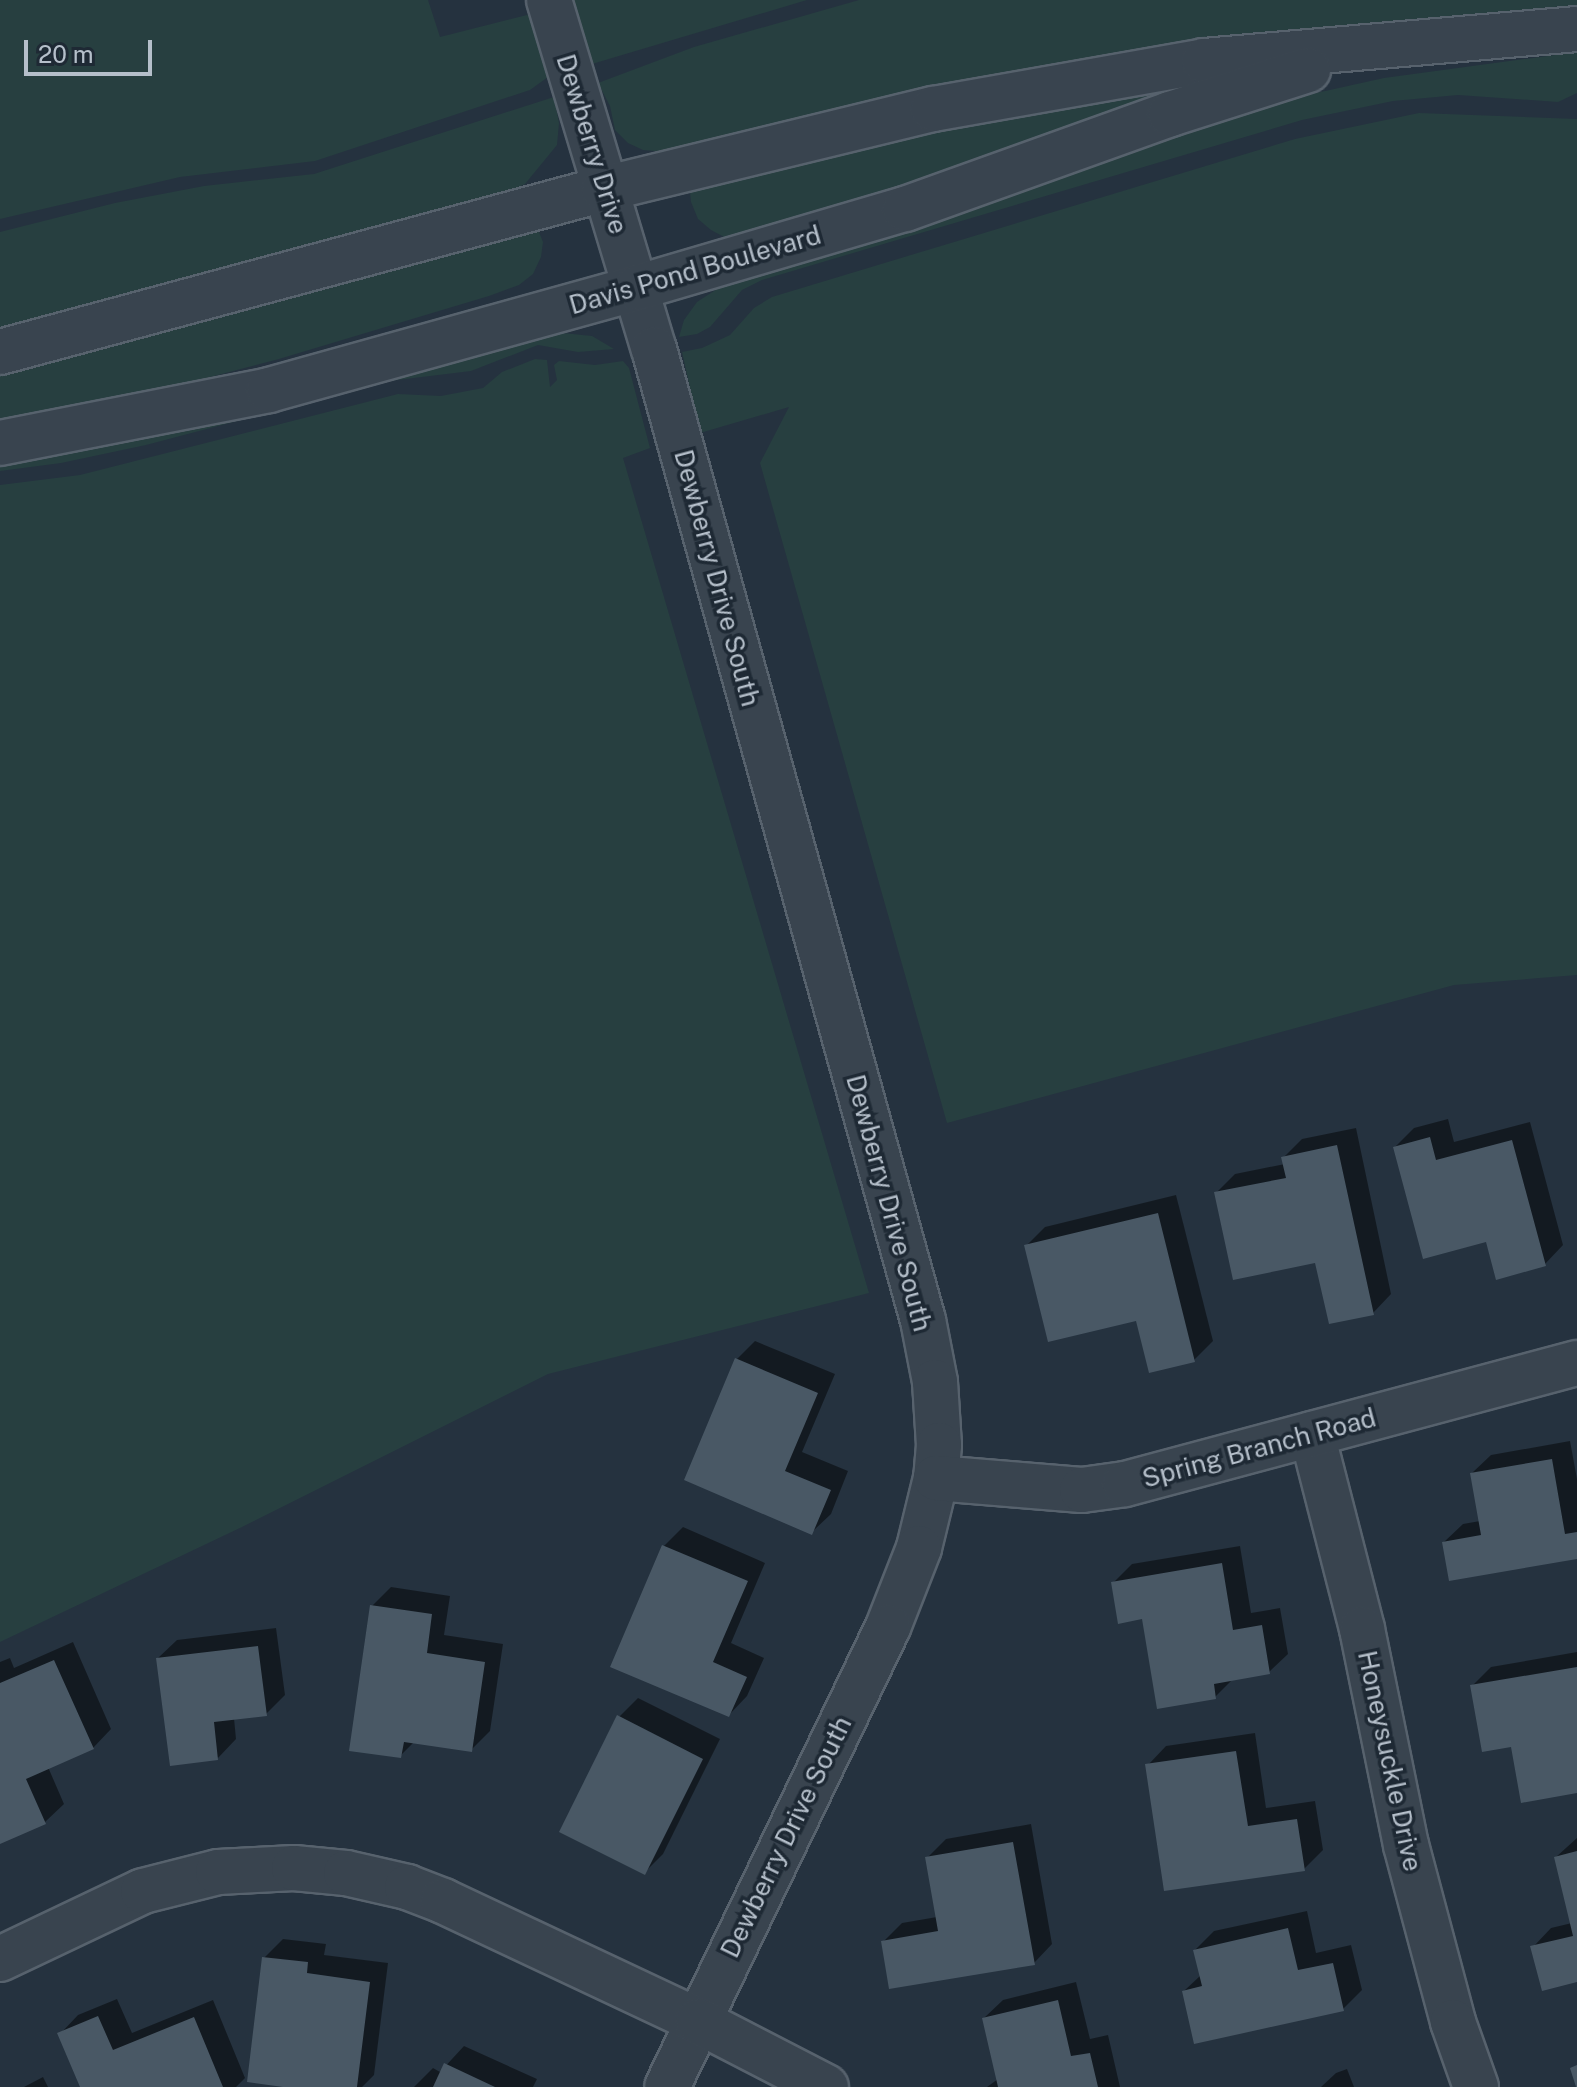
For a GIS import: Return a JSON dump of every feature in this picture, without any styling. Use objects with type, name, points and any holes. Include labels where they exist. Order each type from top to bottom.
[{"type":"street","name":"Dewberry Drive","points":[[549,0],[636,288]]},
{"type":"street","name":"Davis Pond Boulevard","points":[[0,352],[604,189],[933,109],[1204,61],[1376,49],[1577,29]]},
{"type":"street","name":"Davis Pond Boulevard","points":[[0,443],[269,390],[636,288],[905,209],[1170,114],[1376,49]]},
{"type":"street","name":"Dewberry Drive South","points":[[636,288],[923,1320],[935,1382],[939,1445],[936,1478],[919,1548],[888,1627],[667,2087]]},
{"type":"street","name":"Spring Branch Road","points":[[936,1478],[1082,1490],[1125,1484],[1577,1363]]},
{"type":"street","name":"Honeysuckle Drive","points":[[1312,1434],[1362,1629],[1406,1845],[1453,2022],[1476,2087]]},
{"type":"street","points":[[0,1959],[143,1891],[218,1872],[294,1868],[346,1873],[431,1896],[698,2021],[826,2087]]},
{"type":"green space","points":[[0,0],[428,0],[440,37],[531,14],[548,77],[530,90],[315,161],[180,177],[0,219]]},
{"type":"green space","points":[[572,0],[807,0],[592,64]]},
{"type":"green space","points":[[859,0],[1577,0],[1577,5],[1305,30],[1127,54],[677,153],[643,150],[628,143],[615,130],[610,106],[598,83],[694,47]]},
{"type":"green space","points":[[1577,52],[1577,93],[1558,102],[1458,95],[1393,101],[1302,120],[762,280],[742,290],[710,327],[697,334],[679,337],[684,320],[697,302],[731,280],[1280,101],[1384,78]]},
{"type":"green space","points":[[1207,82],[1035,146],[750,235],[726,238],[711,230],[698,219],[691,202],[690,192],[698,184],[947,119]]},
{"type":"green space","points":[[554,97],[559,123],[557,145],[525,184],[486,202],[0,342],[0,232],[115,203],[204,186],[314,174]]},
{"type":"green space","points":[[1419,113],[1577,119],[1577,975],[1454,985],[947,1123],[760,463],[789,407],[700,433],[682,352],[702,348],[730,335],[754,308],[772,297],[1295,139]]},
{"type":"green space","points":[[527,229],[539,232],[543,242],[541,257],[533,274],[519,285],[489,296],[279,359],[108,404],[0,421],[0,371]]},
{"type":"green space","points":[[543,331],[592,336],[614,349],[578,352],[538,345],[471,371],[389,381],[146,445],[61,463],[0,471],[0,461]]},
{"type":"green space","points":[[535,359],[547,360],[550,387],[557,380],[554,365],[559,361],[595,365],[623,361],[629,368],[650,448],[623,458],[869,1293],[548,1374],[242,1527],[0,1642],[0,485],[80,475],[398,394],[441,396],[483,388],[502,372]]},
{"type":"building","points":[[1430,1137],[1436,1160],[1512,1140],[1546,1266],[1496,1280],[1486,1242],[1423,1259],[1393,1147]]},
{"type":"building","points":[[1337,1145],[1374,1315],[1329,1324],[1315,1263],[1233,1280],[1214,1192],[1286,1178],[1281,1157]]},
{"type":"building","points":[[1158,1213],[1195,1362],[1149,1373],[1136,1321],[1048,1342],[1024,1245]]},
{"type":"building","points":[[735,1358],[818,1393],[785,1471],[831,1490],[812,1535],[684,1480]]},
{"type":"building","points":[[1552,1459],[1565,1534],[1577,1532],[1577,1559],[1449,1581],[1442,1542],[1481,1535],[1470,1473]]},
{"type":"building","points":[[662,1545],[748,1581],[713,1662],[747,1677],[729,1717],[610,1667]]},
{"type":"building","points":[[1222,1563],[1233,1630],[1262,1625],[1270,1674],[1214,1684],[1216,1699],[1157,1709],[1142,1619],[1118,1624],[1111,1582]]},
{"type":"building","points":[[370,1605],[432,1614],[427,1653],[485,1662],[472,1752],[404,1742],[401,1758],[349,1751]]},
{"type":"building","points":[[258,1646],[267,1716],[214,1722],[218,1760],[170,1766],[156,1658]]},
{"type":"building","points":[[54,1660],[94,1749],[26,1779],[46,1824],[0,1844],[0,1683]]},
{"type":"building","points":[[1577,1667],[1577,1793],[1521,1803],[1511,1747],[1482,1752],[1470,1685]]},
{"type":"building","points":[[617,1715],[703,1759],[645,1875],[559,1832]]},
{"type":"building","points":[[1236,1751],[1248,1826],[1297,1819],[1305,1871],[1164,1891],[1145,1764]]},
{"type":"building","points":[[1013,1842],[1035,1965],[889,1989],[881,1941],[938,1931],[925,1857]]},
{"type":"building","points":[[1577,1851],[1577,1982],[1542,1991],[1530,1946],[1573,1936],[1554,1857]]},
{"type":"building","points":[[1288,1928],[1298,1970],[1333,1963],[1344,2011],[1194,2044],[1182,1991],[1202,1986],[1193,1950]]},
{"type":"building","points":[[262,1957],[308,1962],[307,1973],[370,1982],[357,2087],[283,2087],[247,2082]]},
{"type":"building","points":[[1058,2000],[1071,2056],[1090,2053],[1098,2087],[998,2087],[982,2018]]},
{"type":"building","points":[[98,2016],[113,2050],[194,2017],[223,2087],[80,2087],[57,2033]]},
{"type":"building","points":[[444,2063],[495,2087],[433,2087]]},
{"type":"building","points":[[1577,2065],[1577,2087],[1576,2087],[1570,2068]]}]
